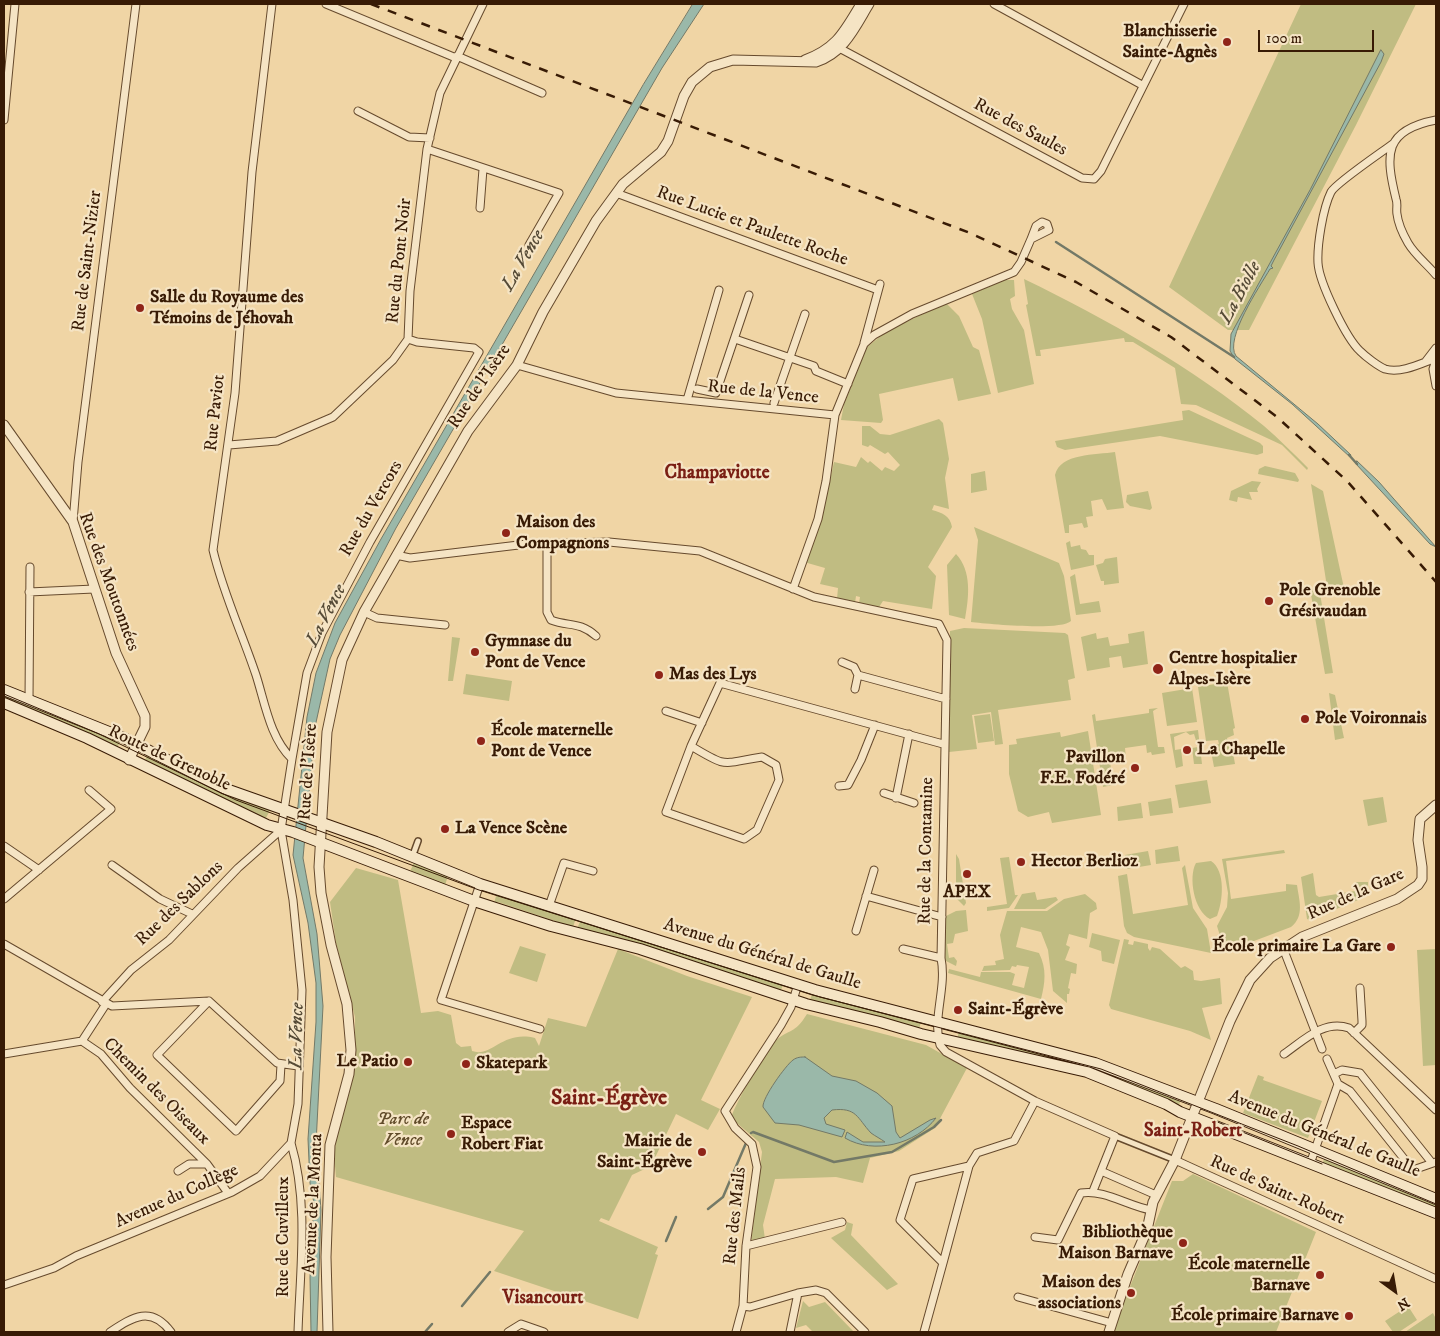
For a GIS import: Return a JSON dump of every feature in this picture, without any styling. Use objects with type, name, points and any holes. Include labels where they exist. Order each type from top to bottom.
[{"type":"main road","name":"Route de Grenoble","points":[[4,690],[136,744],[223,788],[318,821]]},
{"type":"main road","name":"Route de Grenoble","points":[[4,703],[60,726],[281,830],[293,832],[316,842]]},
{"type":"main road","name":"Avenue du Général de Gaulle","points":[[318,821],[480,884],[798,984],[1076,1057],[1198,1102],[1436,1199]]},
{"type":"main road","name":"Avenue du Général de Gaulle","points":[[316,842],[474,901],[571,931],[615,942],[793,1000],[938,1038],[1087,1072],[1166,1104],[1192,1117],[1436,1213]]},
{"type":"street","points":[[4,120],[15,4]]},
{"type":"street","name":"Rue de Saint-Nizier","points":[[73,522],[78,462],[136,4]]},
{"type":"street","name":"Rue Paviot","points":[[272,4],[252,172],[229,445],[213,550],[218,575],[256,675],[268,717],[283,751],[292,759]]},
{"type":"street","points":[[326,4],[542,93]]},
{"type":"street","name":"Rue du Pont Noir","points":[[229,445],[278,441],[333,417],[392,360],[408,339],[410,291],[427,150],[440,93],[483,4]]},
{"type":"street","name":"Rue de l'Isère","points":[[800,62],[829,49],[840,38],[861,4]]},
{"type":"street","name":"Rue de l'Isère","points":[[316,842],[326,732],[342,660],[364,612],[396,555],[468,431],[486,404],[517,365],[543,312],[596,221],[632,174],[661,152],[668,141],[684,96],[692,82],[710,67],[734,60],[816,62],[826,59],[841,49],[870,4]]},
{"type":"street","points":[[994,4],[1142,85],[1184,4]]},
{"type":"street","points":[[840,38],[841,49]]},
{"type":"street","name":"Rue des Saules","points":[[841,49],[1082,178],[1094,179],[1101,171],[1142,85]]},
{"type":"street","points":[[358,111],[409,137],[430,138]]},
{"type":"street","points":[[1436,120],[1405,129],[1394,143],[1357,172],[1336,184],[1331,192],[1325,211],[1318,263],[1322,279],[1338,316],[1359,351],[1386,369],[1406,369],[1436,359],[1433,369],[1436,386]]},
{"type":"street","points":[[1394,143],[1390,154],[1389,169],[1397,202],[1397,215],[1408,242],[1436,275]]},
{"type":"street","points":[[427,150],[559,193],[529,245]]},
{"type":"street","points":[[480,208],[483,169]]},
{"type":"street","name":"Rue Lucie et Paulette Roche","points":[[616,193],[879,287],[864,344]]},
{"type":"street","points":[[793,589],[818,519],[826,481],[835,415],[864,344],[874,335],[912,314],[1014,272],[1021,262],[1031,239]]},
{"type":"street","name":"Rue de la Vence","points":[[687,400],[719,290]]},
{"type":"street","points":[[697,389],[716,393],[749,295]]},
{"type":"street","points":[[774,403],[805,314]]},
{"type":"street","name":"Rue du Vercors","points":[[292,759],[305,682],[322,633],[365,550],[479,352],[474,348],[417,342],[408,339]]},
{"type":"street","points":[[735,339],[814,366],[816,370],[848,384]]},
{"type":"street","points":[[1426,361],[1436,348]]},
{"type":"street","name":"Rue de la Vence","points":[[517,365],[616,393],[835,415]]},
{"type":"street","name":"Rue des Moutonnées","points":[[4,426],[73,522],[116,653],[145,716],[144,726],[129,760]]},
{"type":"street","name":"Rue de la Contamine","points":[[396,555],[410,558],[547,544],[610,542],[700,551],[793,589],[838,602],[938,624],[947,640],[943,744],[941,958],[945,975],[938,1022]]},
{"type":"street","points":[[547,544],[547,612],[551,620],[560,623],[574,623],[596,636]]},
{"type":"street","points":[[29,700],[30,567]]},
{"type":"street","points":[[30,592],[94,588]]},
{"type":"street","points":[[364,612],[377,618],[445,625]]},
{"type":"street","points":[[842,662],[854,667],[858,675],[855,689]]},
{"type":"street","points":[[858,675],[946,699]]},
{"type":"street","points":[[692,746],[720,763],[735,763],[762,757],[776,765],[779,780],[754,834],[744,839],[738,839],[666,812],[692,746],[702,722],[720,683],[943,744]]},
{"type":"street","points":[[666,711],[702,722]]},
{"type":"street","points":[[839,786],[848,785],[861,760],[875,725]]},
{"type":"street","name":"Rue de la Contamine","points":[[896,798],[909,734]]},
{"type":"street","points":[[292,759],[289,812],[281,830],[293,900],[302,990],[298,1104],[292,1143]]},
{"type":"street","points":[[4,899],[112,809],[89,790]]},
{"type":"street","name":"Rue de la Contamine","points":[[884,792],[896,798],[914,803]]},
{"type":"street","name":"Rue de la Gare","points":[[1198,1102],[1234,1009],[1250,980],[1283,948],[1302,937],[1396,899],[1418,885],[1422,879],[1418,840],[1420,818],[1436,805]]},
{"type":"street","name":"Rue des Sablons","points":[[82,1042],[104,1003],[131,970],[169,940],[192,914],[258,848],[281,830]]},
{"type":"street","points":[[414,852],[418,841]]},
{"type":"street","name":"Avenue de la Monta","points":[[316,842],[321,893],[331,945],[347,1004],[351,1050],[349,1074],[330,1145],[326,1256],[328,1332]]},
{"type":"street","points":[[4,846],[39,870]]},
{"type":"street","points":[[550,906],[564,863],[593,871]]},
{"type":"street","points":[[112,865],[160,899],[192,914]]},
{"type":"street","points":[[856,931],[874,870]]},
{"type":"street","points":[[480,884],[441,1000],[540,1029]]},
{"type":"street","points":[[866,896],[942,917]]},
{"type":"street","points":[[4,944],[112,1006],[209,1002],[281,1065],[298,1066]]},
{"type":"street","points":[[1283,948],[1322,1049]]},
{"type":"street","points":[[903,949],[941,958]]},
{"type":"street","name":"Rue des Mails","points":[[736,1332],[743,1306],[746,1246],[751,1225],[757,1160],[752,1144],[734,1128],[725,1111],[781,1025],[793,1000],[798,984]]},
{"type":"street","points":[[1354,1032],[1362,1025],[1360,988]]},
{"type":"street","points":[[209,1002],[157,1055],[236,1131],[280,1081],[281,1065]]},
{"type":"street","points":[[938,1022],[938,1038]]},
{"type":"street","points":[[1284,1054],[1314,1032],[1340,1024],[1354,1032],[1436,1110]]},
{"type":"street","name":"Rue de Saint-Robert","points":[[938,1038],[940,1045],[946,1052],[1035,1101],[1176,1160],[1436,1279]]},
{"type":"street","points":[[4,1054],[82,1042]]},
{"type":"street","name":"Chemin des Oiseaux","points":[[82,1042],[101,1054],[130,1088],[207,1164],[228,1193]]},
{"type":"street","points":[[1327,1059],[1338,1084],[1350,1091],[1414,1170],[1434,1162],[1360,1073],[1342,1070],[1334,1074]]},
{"type":"street","points":[[1310,1164],[1338,1084]]},
{"type":"street","points":[[924,1332],[969,1166],[977,1152],[1014,1141],[1035,1101]]},
{"type":"street","points":[[1018,1297],[1110,1328],[1128,1274],[1147,1230],[1156,1195],[1176,1160],[1198,1102]]},
{"type":"street","points":[[1093,1191],[1115,1136]]},
{"type":"street","name":"Avenue du Collège","points":[[4,1285],[54,1268],[76,1256],[228,1193],[260,1176],[292,1143]]},
{"type":"street","name":"Rue de Cuvilleux","points":[[292,1143],[299,1170],[302,1220],[298,1332]]},
{"type":"street","name":"Chemin des Oiseaux","points":[[178,1171],[189,1164],[207,1164]]},
{"type":"street","points":[[943,1263],[900,1220],[913,1179],[969,1166]]},
{"type":"street","points":[[1101,1171],[1156,1195]]},
{"type":"street","points":[[1035,1237],[1058,1240],[1081,1192],[1093,1191],[1133,1207],[1151,1210]]},
{"type":"street","points":[[746,1246],[842,1222]]},
{"type":"street","points":[[743,1306],[750,1307],[798,1293],[816,1290],[826,1293],[865,1332]]},
{"type":"street","points":[[790,1332],[798,1293]]},
{"type":"street","points":[[110,1332],[139,1316],[154,1316],[171,1332]]},
{"type":"street","points":[[508,1332],[521,1324],[544,1332]]},
{"type":"green space","points":[[1301,4],[1416,4],[1356,125],[1249,330],[1228,330],[1169,287]]},
{"type":"green space","points":[[1024,279],[1118,328],[1208,384],[1264,426],[1308,468],[1307,470],[1282,445],[1196,405],[1181,404],[1175,368],[1133,342],[1125,342],[1124,338],[1040,350],[1041,356],[1036,356],[1026,305],[1028,304]]},
{"type":"green space","points":[[1002,280],[1014,280],[1015,296],[1010,299],[1012,309],[1024,330],[1034,384],[998,393],[982,319],[972,294]]},
{"type":"green space","points":[[946,303],[959,316],[973,347],[979,350],[991,394],[958,401],[953,378],[879,394],[883,420],[881,423],[841,420],[844,404],[867,347],[887,331]]},
{"type":"green space","points":[[1189,410],[1260,443],[1263,446],[1263,453],[1257,455],[1160,436],[1065,450],[1057,447],[1055,441],[1183,420],[1182,411]]},
{"type":"green space","points":[[939,419],[943,423],[949,459],[945,478],[949,509],[934,505],[932,510],[947,517],[952,527],[928,567],[936,576],[932,609],[883,601],[879,607],[859,603],[860,597],[856,596],[855,603],[837,599],[838,588],[820,584],[825,568],[804,562],[822,516],[834,462],[856,467],[861,457],[868,463],[870,461],[882,471],[885,467],[894,471],[900,465],[888,452],[885,454],[870,445],[868,447],[862,445],[862,426],[870,426],[880,434],[890,435]]},
{"type":"green space","points":[[1115,452],[1124,508],[1107,510],[1102,499],[1091,501],[1093,516],[1086,517],[1088,527],[1084,528],[1082,523],[1069,525],[1069,533],[1065,533],[1055,475],[1058,468],[1071,459],[1080,456]]},
{"type":"green space","points":[[1265,466],[1295,473],[1299,480],[1298,482],[1258,474],[1259,469]]},
{"type":"green space","points":[[985,471],[987,490],[971,493],[971,474]]},
{"type":"green space","points":[[1252,481],[1261,482],[1257,489],[1258,492],[1249,492],[1252,500],[1238,497],[1237,502],[1229,500],[1231,491]]},
{"type":"green space","points":[[1311,484],[1323,491],[1344,588],[1339,585],[1327,587]]},
{"type":"green space","points":[[1148,491],[1152,508],[1150,510],[1130,506],[1126,502],[1127,495]]},
{"type":"green space","points":[[974,527],[1059,563],[1064,576],[1071,621],[1054,626],[971,622],[978,540]]},
{"type":"green space","points":[[1070,541],[1071,547],[1080,545],[1081,549],[1086,550],[1089,555],[1094,555],[1094,565],[1071,570],[1066,543]]},
{"type":"green space","points":[[956,554],[965,568],[967,576],[968,602],[965,619],[949,615],[947,565]]},
{"type":"green space","points":[[1117,557],[1119,583],[1104,585],[1096,565],[1103,563],[1105,559]]},
{"type":"green space","points":[[1075,574],[1080,604],[1099,601],[1101,612],[1076,615],[1070,577]]},
{"type":"green space","points":[[1319,587],[1333,673],[1325,674],[1310,589]]},
{"type":"green space","points":[[964,628],[1065,633],[1068,635],[1075,678],[1068,680],[1071,700],[998,710],[1003,744],[995,745],[991,712],[972,715],[977,749],[949,752],[950,631]]},
{"type":"green space","points":[[1144,631],[1148,664],[1123,668],[1121,656],[1109,658],[1110,667],[1087,671],[1081,637],[1096,633],[1097,639],[1108,637],[1110,646],[1129,643],[1128,634]]},
{"type":"green space","points":[[452,637],[460,638],[453,681],[448,681]]},
{"type":"green space","points":[[466,674],[512,681],[509,701],[463,694]]},
{"type":"green space","points":[[1227,682],[1235,728],[1233,729],[1234,735],[1227,738],[1228,742],[1231,741],[1235,764],[1214,767],[1210,746],[1219,744],[1218,740],[1206,741],[1198,687]]},
{"type":"green space","points":[[1192,688],[1197,722],[1167,726],[1162,693]]},
{"type":"green space","points":[[4,692],[121,740],[117,748],[4,700]]},
{"type":"green space","points":[[1329,693],[1335,695],[1344,738],[1335,740]]},
{"type":"green space","points":[[1158,708],[1153,711],[1158,747],[1164,747],[1165,753],[1152,755],[1151,752],[1147,753],[1146,745],[1125,748],[1126,759],[1110,761],[1113,785],[1103,787],[1092,715],[1095,714],[1096,721],[1149,713],[1149,709]]},
{"type":"green space","points":[[990,714],[994,741],[978,743],[974,716]]},
{"type":"green space","points":[[1198,730],[1202,764],[1194,764],[1192,748],[1198,747],[1194,734],[1190,735],[1186,732],[1174,737],[1175,750],[1181,749],[1183,766],[1176,768],[1170,734]]},
{"type":"green space","points":[[1088,731],[1101,815],[1052,823],[1049,812],[1028,817],[1018,811],[1009,774],[1009,745],[1017,744],[1016,739],[1060,732],[1061,737]]},
{"type":"green space","points":[[147,756],[271,808],[266,818],[144,762]]},
{"type":"green space","points":[[1207,780],[1211,803],[1179,808],[1175,785]]},
{"type":"green space","points":[[1383,797],[1387,822],[1368,826],[1363,800]]},
{"type":"green space","points":[[1171,798],[1173,813],[1150,816],[1148,802]]},
{"type":"green space","points":[[1141,803],[1143,818],[1118,821],[1117,807]]},
{"type":"green space","points":[[1178,846],[1180,861],[1156,864],[1155,850]]},
{"type":"green space","points":[[1284,850],[1285,853],[1226,861],[1231,899],[1286,891],[1286,884],[1297,885],[1300,902],[1298,918],[1291,927],[1225,952],[1217,926],[1227,907],[1228,893],[1222,859]]},
{"type":"green space","points":[[1148,851],[1151,865],[1127,869],[1125,855]]},
{"type":"green space","points":[[956,854],[959,859],[966,903],[964,906],[956,898]]},
{"type":"green space","points":[[1009,857],[1015,895],[1018,895],[1009,908],[987,911],[987,907],[1007,904],[1000,858]]},
{"type":"green space","points":[[415,860],[448,875],[445,886],[409,874]]},
{"type":"green space","points":[[1211,861],[1219,872],[1222,895],[1217,916],[1210,919],[1204,915],[1196,901],[1193,877],[1196,863]]},
{"type":"green space","points":[[1185,865],[1193,908],[1207,929],[1211,953],[1134,937],[1127,933],[1124,926],[1118,876],[1127,874],[1133,914],[1188,905],[1182,868]]},
{"type":"green space","name":"Parc de Vence","points":[[356,868],[398,880],[421,1013],[438,1011],[451,1015],[456,1043],[461,1047],[471,1046],[472,1051],[486,1051],[506,1040],[524,1037],[535,1038],[539,1046],[548,1018],[586,1027],[618,949],[687,976],[752,997],[701,1100],[720,1109],[708,1130],[676,1114],[651,1166],[632,1175],[609,1221],[601,1218],[599,1221],[658,1247],[655,1254],[658,1255],[638,1319],[494,1271],[524,1231],[336,1177],[334,1155],[339,1121],[348,1095],[355,1058],[355,1017],[336,943],[330,902]]},
{"type":"green space","points":[[1313,873],[1316,895],[1319,897],[1355,891],[1356,882],[1368,882],[1368,891],[1358,900],[1310,920],[1307,919],[1301,877]]},
{"type":"green space","points":[[1035,892],[1037,900],[1056,897],[1058,900],[1045,909],[1014,909],[1022,894]]},
{"type":"green space","points":[[497,893],[576,918],[573,927],[498,902],[494,903]]},
{"type":"green space","points":[[1085,894],[1096,903],[1097,909],[1090,913],[1087,939],[1069,934],[1066,945],[1070,947],[1065,960],[1077,964],[1076,974],[1071,973],[1067,1003],[1053,991],[1048,950],[1041,932],[1021,927],[1016,947],[1039,953],[1044,976],[1041,999],[948,973],[949,969],[980,977],[981,972],[1010,972],[1015,974],[1012,985],[1024,988],[1029,967],[1017,965],[1016,967],[1012,966],[1010,970],[982,971],[984,966],[996,965],[995,961],[1004,959],[1000,935],[1007,911],[1047,911],[1064,899]]},
{"type":"green space","points":[[966,910],[968,931],[955,934],[953,943],[947,944],[949,958],[954,957],[957,961],[956,966],[946,961],[944,955],[946,916],[956,911]]},
{"type":"green space","points":[[581,919],[784,983],[780,992],[577,929]]},
{"type":"green space","points":[[1092,933],[1120,940],[1114,964],[1102,961],[1101,951],[1089,947]]},
{"type":"green space","points":[[1124,939],[1129,940],[1128,944],[1133,945],[1134,941],[1148,944],[1150,951],[1152,947],[1160,949],[1181,968],[1185,966],[1193,971],[1194,980],[1201,981],[1220,978],[1222,1004],[1202,1008],[1211,1040],[1190,1031],[1111,1009],[1109,1005]]},
{"type":"green space","points":[[520,946],[546,954],[537,982],[509,973]]},
{"type":"green space","points":[[1436,949],[1436,1065],[1423,1066],[1417,950]]},
{"type":"green space","points":[[813,992],[921,1021],[919,1030],[809,1002]]},
{"type":"green space","points":[[807,1014],[926,1045],[967,1068],[935,1128],[899,1151],[870,1158],[863,1183],[836,1177],[775,1179],[763,1225],[765,1239],[751,1243],[762,1152],[759,1142],[731,1118],[744,1090],[770,1047],[780,1037],[799,1025]]},
{"type":"green space","points":[[959,1031],[1074,1059],[1181,1099],[1178,1108],[1119,1082],[957,1040]]},
{"type":"green space","points":[[1258,1075],[1264,1077],[1263,1080],[1322,1101],[1308,1138],[1243,1113]]},
{"type":"green space","points":[[1325,1156],[1436,1201],[1436,1210],[1322,1165]]},
{"type":"green space","points":[[1193,1174],[1316,1232],[1276,1332],[1112,1332],[1172,1181],[1183,1181]]},
{"type":"green space","points":[[847,1222],[853,1224],[851,1235],[898,1284],[887,1290],[831,1238],[845,1230]]},
{"type":"green space","points":[[803,1301],[809,1307],[825,1302],[854,1332],[813,1332],[806,1325],[796,1328]]},
{"type":"green space","points":[[1408,1306],[1417,1320],[1399,1332],[1393,1332],[1385,1321]]},
{"type":"green space","points":[[1433,1313],[1436,1319],[1436,1332],[1405,1332]]},
{"type":"shaded area","points":[[693,4],[704,4],[662,68],[396,528],[340,635],[330,659],[315,727],[303,858],[317,934],[323,1006],[316,1144],[321,1210],[317,1332],[311,1332],[310,1277],[314,1203],[310,1183],[308,1139],[316,1022],[316,983],[308,923],[293,855],[307,717],[316,673],[335,623],[381,539],[643,85]]},
{"type":"shaded area","points":[[1381,50],[1384,54],[1381,62],[1274,260],[1271,266],[1273,268],[1270,269],[1245,312],[1235,338],[1234,348],[1236,356],[1318,424],[1351,455],[1350,457],[1292,404],[1235,359],[1230,351],[1231,334],[1310,190]]},
{"type":"shaded area","points":[[1357,461],[1379,482],[1436,547],[1430,544],[1356,464]]},
{"type":"shaded area","points":[[805,1057],[832,1076],[856,1081],[877,1093],[892,1106],[896,1132],[900,1138],[936,1118],[928,1127],[906,1140],[881,1146],[869,1146],[845,1138],[847,1132],[863,1142],[885,1142],[871,1133],[856,1115],[847,1110],[832,1110],[824,1118],[826,1124],[845,1130],[842,1137],[799,1125],[775,1123],[763,1107],[766,1097],[790,1063],[796,1058]]},
{"type":"waterway","points":[[1056,242],[1234,357]]},
{"type":"waterway","name":"La Biolle","points":[[1349,455],[1357,464]]},
{"type":"waterway","points":[[751,1133],[753,1132],[834,1162],[892,1152],[934,1127],[941,1120]]},
{"type":"waterway","points":[[708,1209],[723,1197],[746,1143]]},
{"type":"waterway","points":[[666,1241],[676,1217]]},
{"type":"waterway","points":[[462,1306],[490,1272]]},
{"type":"waterway","points":[[425,1332],[432,1324]]},
{"type":"tram line","points":[[4,694],[97,733],[236,800],[479,890],[820,997],[1101,1069],[1298,1146],[1436,1204]]},
{"type":"tram line","points":[[1215,1121],[1322,1164]]},
{"type":"railway","points":[[371,4],[970,233],[1076,282],[1171,337],[1277,417],[1347,481],[1436,582]]},
{"type":"place","name":"Blanchisserie Sainte-Agnès","points":[[1227,42]]},
{"type":"place","name":"Salle du Royaume des Témoins de Jéhovah","points":[[140,308]]},
{"type":"place","name":"Maison des Compagnons","points":[[506,533]]},
{"type":"place","name":"Pole Grenoble Grésivaudan","points":[[1269,601]]},
{"type":"place","name":"Gymnase du Pont de Vence","points":[[475,652]]},
{"type":"place","name":"Centre hospitalier Alpes-Isère","points":[[1158,669]]},
{"type":"place","name":"Mas des Lys","points":[[659,675]]},
{"type":"place","name":"Pole Voironnais","points":[[1305,719]]},
{"type":"place","name":"École maternelle Pont de Vence","points":[[481,741]]},
{"type":"place","name":"La Chapelle","points":[[1187,750]]},
{"type":"place","name":"Pavillon F.E. Fodéré","points":[[1135,768]]},
{"type":"place","name":"La Vence Scène","points":[[445,829]]},
{"type":"place","name":"Hector Berlioz","points":[[1021,862]]},
{"type":"place","name":"APEX","points":[[967,874]]},
{"type":"place","name":"École primaire La Gare","points":[[1391,947]]},
{"type":"place","name":"Saint-Égrève","points":[[958,1010]]},
{"type":"place","name":"Le Patio","points":[[408,1062]]},
{"type":"place","name":"Skatepark","points":[[466,1064]]},
{"type":"place","name":"Espace Robert Fiat","points":[[451,1134]]},
{"type":"place","name":"Mairie de Saint-Égrève","points":[[702,1152]]},
{"type":"place","name":"Bibliothèque Maison Barnave","points":[[1183,1243]]},
{"type":"place","name":"École maternelle Barnave","points":[[1320,1275]]},
{"type":"place","name":"Maison des associations","points":[[1131,1293]]},
{"type":"place","name":"École primaire Barnave","points":[[1349,1316]]},
{"type":"district","name":"Champaviotte","points":[[717,474]]},
{"type":"district","name":"Saint-Égrève","points":[[609,1099]]},
{"type":"district","name":"Saint-Robert","points":[[1193,1132]]},
{"type":"district","name":"Visancourt","points":[[543,1299]]},
{"type":"water label","name":"La Vence","points":[[524,261]]},
{"type":"water label","name":"La Vence","points":[[327,616]]},
{"type":"water label","name":"La Vence","points":[[298,1036]]}]
